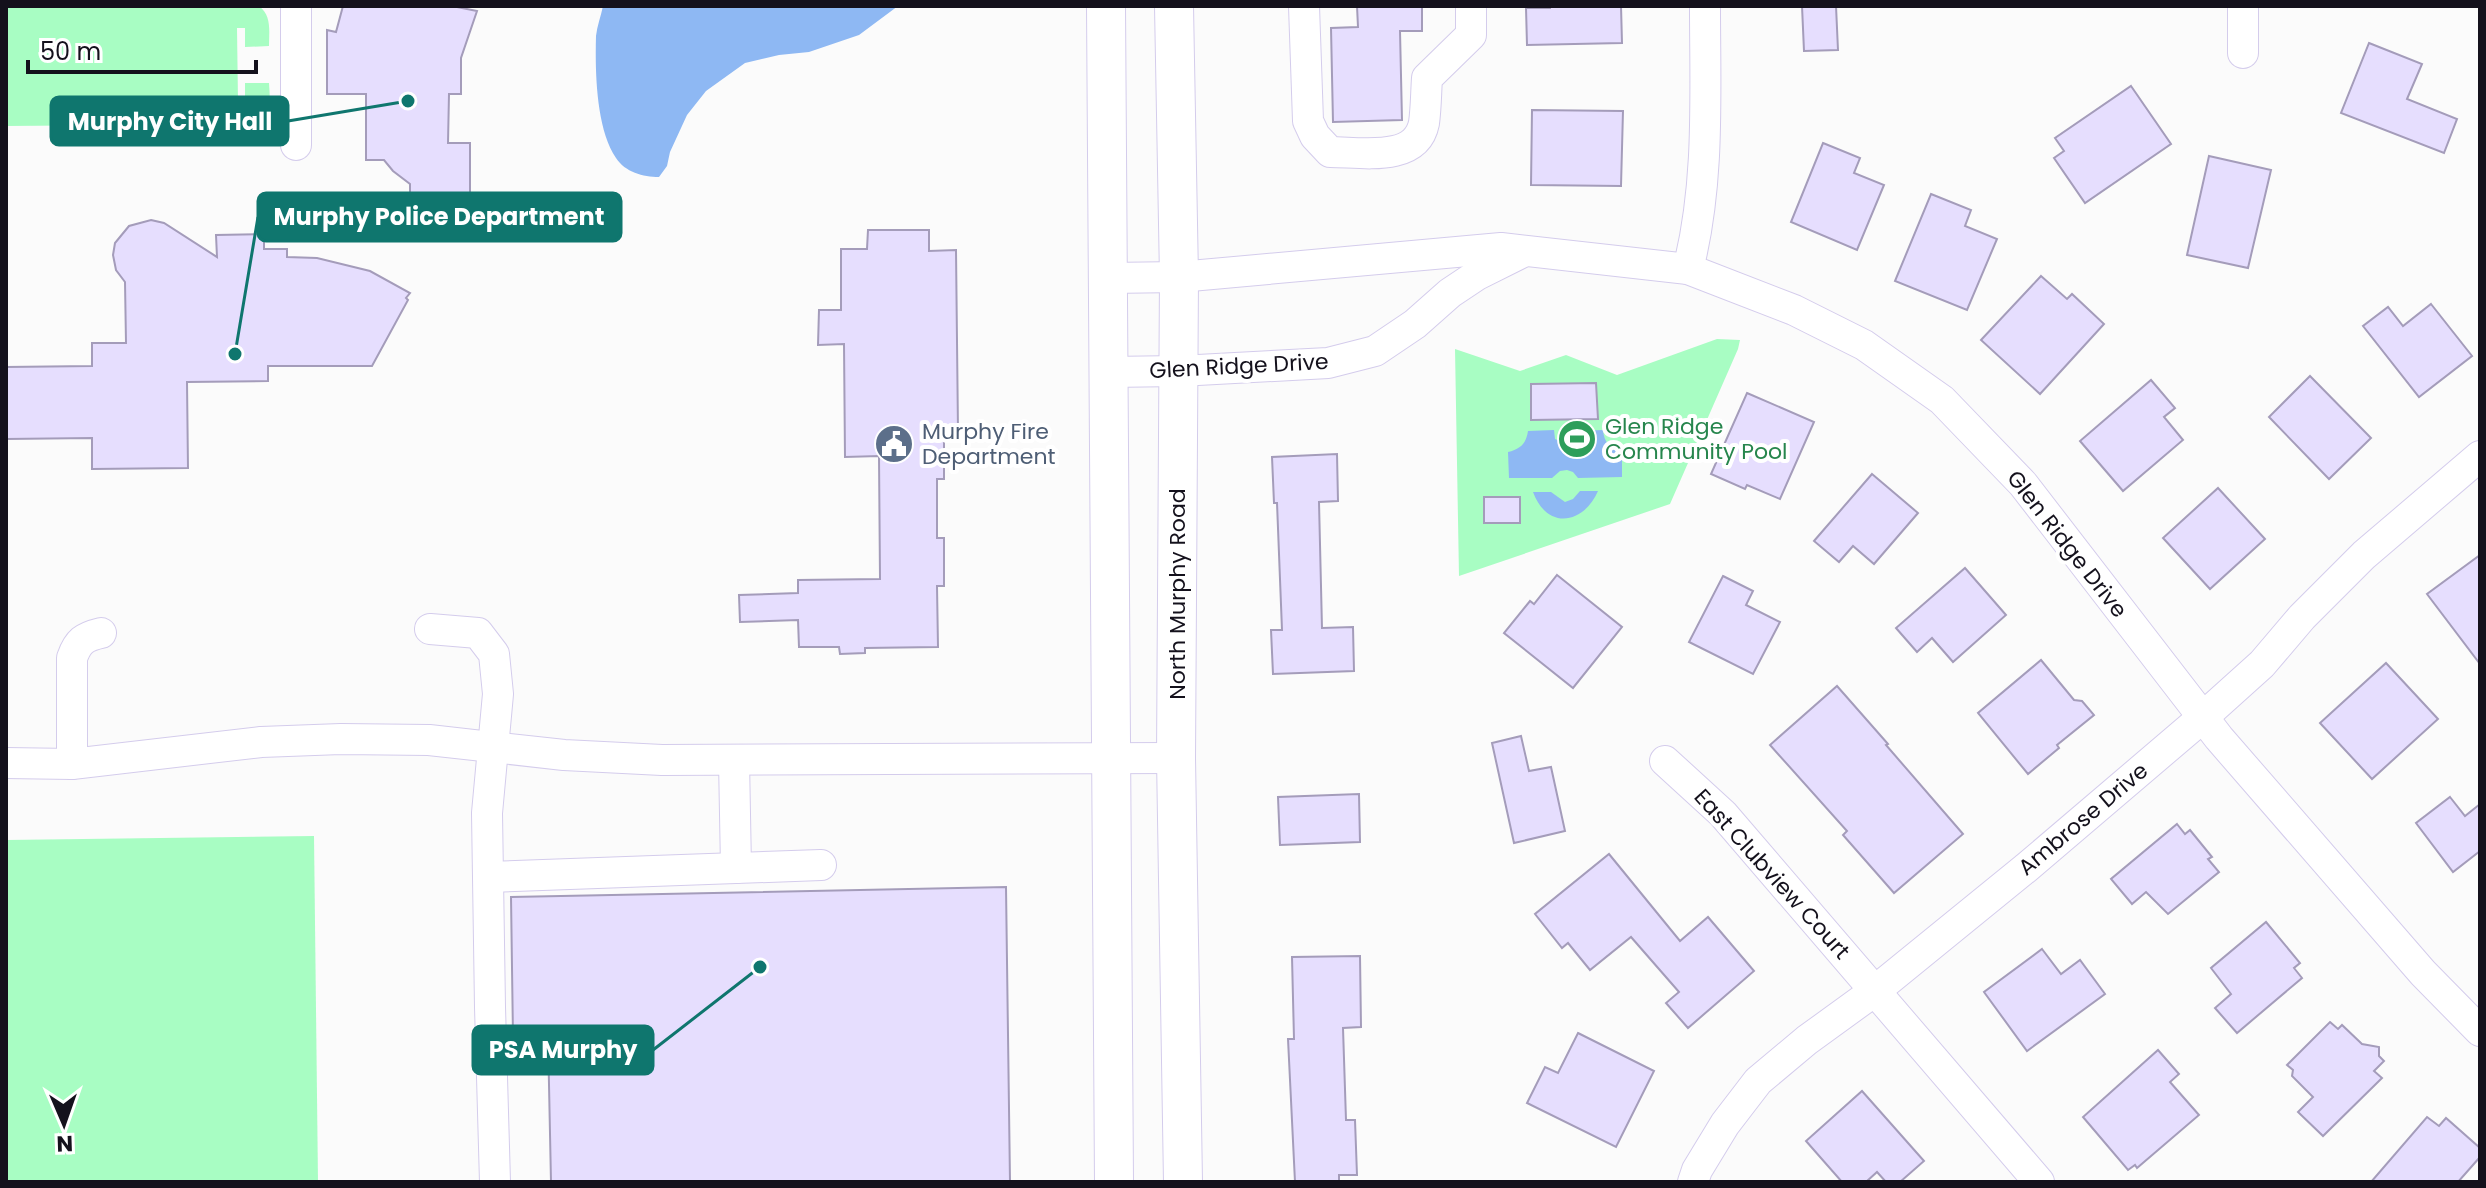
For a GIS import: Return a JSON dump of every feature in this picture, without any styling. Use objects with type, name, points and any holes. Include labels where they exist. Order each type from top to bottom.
[{"type":"main road","points":[[1106,6],[1114,1182]]},
{"type":"main road","name":"North Murphy Road","points":[[1174,6],[1179,277],[1176,758],[1183,1182]]},
{"type":"street","points":[[296,6],[296,145]]},
{"type":"street","points":[[1304,6],[1308,121],[1315,136],[1330,152],[1397,152],[1415,143],[1423,125],[1427,78],[1471,35],[1471,6]]},
{"type":"street","points":[[1688,269],[1706,159],[1705,6]]},
{"type":"street","points":[[2243,6],[2243,53]]},
{"type":"street","name":"Glen Ridge Drive","points":[[1109,278],[1179,277],[1501,248],[1528,249],[1688,269],[1794,310],[1864,345],[1942,400],[2023,484],[2202,718],[2423,973],[2480,1031]]},
{"type":"street","name":"Glen Ridge Drive","points":[[1109,372],[1328,363],[1375,351],[1477,275],[1528,249]]},
{"type":"street","name":"Ambrose Drive","points":[[1693,1182],[1725,1124],[1758,1081],[2026,868],[2202,718],[2262,664],[2302,617],[2364,555],[2480,456]]},
{"type":"street","points":[[430,629],[478,633],[494,654],[498,694],[487,813],[495,1182]]},
{"type":"street","points":[[72,764],[72,658],[76,645],[84,637],[101,633]]},
{"type":"street","points":[[6,763],[72,764],[246,743],[341,739],[429,740],[564,755],[662,760],[1176,758]]},
{"type":"street","points":[[734,760],[736,868]]},
{"type":"street","name":"East Clubview Court","points":[[1665,761],[1723,814],[2039,1182]]},
{"type":"street","points":[[489,877],[821,865]]},
{"type":"green space","points":[[6,6],[259,6],[268,19],[269,46],[245,47],[245,28],[237,28],[238,102],[245,102],[245,83],[269,83],[267,112],[254,124],[6,126]]},
{"type":"green space","name":"Glen Ridge Community Pool","points":[[1717,339],[1740,340],[1670,504],[1459,576],[1455,349],[1520,371],[1566,355],[1617,375]]},
{"type":"green space","points":[[314,836],[318,1182],[6,1182],[6,840]]},
{"type":"water","points":[[603,6],[898,6],[859,35],[809,52],[745,63],[706,91],[687,115],[667,166],[659,177],[641,175],[624,167],[609,146],[604,132],[596,66],[596,36]]},
{"type":"water","points":[[1554,430],[1555,439],[1565,443],[1574,439],[1578,431],[1603,430],[1608,444],[1622,451],[1622,477],[1578,478],[1567,470],[1560,471],[1552,478],[1509,478],[1508,452],[1522,445],[1528,431]]},
{"type":"water","points":[[1580,491],[1598,491],[1583,511],[1565,518],[1547,513],[1533,492],[1551,492],[1565,502]]},
{"type":"building","points":[[343,6],[452,6],[477,11],[461,58],[461,94],[449,94],[448,143],[470,143],[470,196],[410,197],[410,184],[384,160],[366,160],[366,94],[327,94],[327,30],[336,32]]},
{"type":"building","points":[[1357,6],[1422,6],[1422,31],[1400,31],[1402,120],[1333,122],[1331,28],[1358,27]]},
{"type":"building","points":[[1621,6],[1622,43],[1527,45],[1526,8]]},
{"type":"building","points":[[1802,6],[1836,6],[1838,50],[1804,51]]},
{"type":"building","points":[[2369,43],[2422,64],[2407,99],[2457,119],[2444,153],[2341,113]]},
{"type":"building","points":[[2131,86],[2171,144],[2085,203],[2054,158],[2064,151],[2055,138]]},
{"type":"building","points":[[1532,110],[1623,111],[1621,186],[1531,185]]},
{"type":"building","points":[[1823,143],[1860,158],[1854,173],[1884,185],[1857,250],[1791,222]]},
{"type":"building","points":[[2209,156],[2271,170],[2248,268],[2187,255]]},
{"type":"building","points":[[1931,194],[1971,210],[1965,226],[1997,239],[1967,310],[1895,281]]},
{"type":"building","points":[[151,220],[164,223],[217,257],[216,235],[264,234],[264,249],[287,249],[287,257],[317,258],[370,271],[410,293],[406,298],[408,300],[372,366],[268,366],[268,381],[187,382],[188,468],[92,469],[92,438],[6,439],[6,367],[92,366],[92,343],[126,343],[125,282],[116,270],[113,255],[115,243],[129,226]]},
{"type":"building","name":"Murphy Fire Department","points":[[868,230],[929,230],[929,251],[956,250],[958,431],[944,431],[944,479],[937,479],[937,538],[944,538],[944,586],[937,586],[938,647],[865,648],[865,653],[840,654],[839,647],[799,647],[798,620],[740,622],[739,595],[798,593],[798,580],[880,579],[879,456],[845,457],[844,344],[818,345],[819,310],[841,310],[841,249],[867,249]]},
{"type":"building","points":[[2041,276],[2067,299],[2072,294],[2104,324],[2040,394],[1981,340]]},
{"type":"building","points":[[2431,304],[2472,356],[2419,397],[2363,326],[2388,307],[2403,326]]},
{"type":"building","points":[[2310,376],[2371,438],[2329,479],[2269,417]]},
{"type":"building","points":[[2151,380],[2175,408],[2164,417],[2183,440],[2123,491],[2080,441]]},
{"type":"building","points":[[1596,383],[1598,419],[1531,420],[1531,384]]},
{"type":"building","points":[[1747,393],[1814,422],[1780,499],[1747,485],[1745,489],[1711,474]]},
{"type":"building","points":[[1337,454],[1338,501],[1319,502],[1322,628],[1353,627],[1354,671],[1273,674],[1271,630],[1282,630],[1272,457]]},
{"type":"building","points":[[1872,474],[1918,513],[1874,564],[1853,546],[1839,562],[1814,541]]},
{"type":"building","points":[[2218,488],[2265,539],[2210,589],[2163,538]]},
{"type":"building","points":[[1484,497],[1520,497],[1520,523],[1484,523]]},
{"type":"building","points":[[2480,555],[2480,664],[2427,594]]},
{"type":"building","points":[[1965,568],[2006,615],[1953,662],[1932,638],[1917,652],[1896,628]]},
{"type":"building","points":[[1557,575],[1622,627],[1573,688],[1504,633],[1530,601],[1534,604]]},
{"type":"building","points":[[1723,576],[1753,591],[1746,605],[1780,622],[1753,674],[1689,642]]},
{"type":"building","points":[[2041,660],[2074,700],[2082,701],[2094,715],[2028,774],[1978,713]]},
{"type":"building","points":[[2386,663],[2438,719],[2372,779],[2320,723]]},
{"type":"building","points":[[1837,686],[1963,834],[1894,893],[1843,835],[1847,831],[1770,745]]},
{"type":"building","points":[[1521,736],[1529,771],[1551,767],[1565,831],[1514,843],[1492,743]]},
{"type":"building","points":[[1359,794],[1360,842],[1280,845],[1278,797]]},
{"type":"building","points":[[2450,797],[2465,816],[2480,804],[2480,851],[2453,872],[2416,823]]},
{"type":"building","points":[[2177,824],[2185,834],[2190,830],[2212,857],[2208,859],[2219,872],[2168,914],[2146,892],[2132,904],[2111,879]]},
{"type":"building","points":[[1609,854],[1680,941],[1708,917],[1754,971],[1688,1028],[1666,1003],[1679,992],[1631,937],[1590,970],[1568,943],[1562,948],[1535,914]]},
{"type":"building","points":[[1006,887],[1010,1182],[551,1182],[548,1036],[513,1037],[511,897]]},
{"type":"building","points":[[2266,922],[2300,963],[2294,968],[2302,978],[2237,1033],[2215,1008],[2231,994],[2211,968]]},
{"type":"building","points":[[2042,949],[2061,974],[2080,960],[2105,994],[2027,1051],[1984,992]]},
{"type":"building","points":[[1360,956],[1361,1027],[1343,1028],[1346,1120],[1355,1120],[1357,1175],[1339,1175],[1339,1182],[1295,1182],[1288,1039],[1294,1039],[1292,957]]},
{"type":"building","points":[[2330,1022],[2338,1029],[2342,1025],[2362,1044],[2379,1047],[2379,1056],[2384,1061],[2374,1071],[2382,1078],[2323,1136],[2298,1112],[2313,1097],[2292,1076],[2293,1070],[2287,1065]]},
{"type":"building","points":[[1578,1033],[1654,1071],[1616,1147],[1527,1103],[1545,1067],[1558,1073]]},
{"type":"building","points":[[2158,1050],[2179,1074],[2170,1082],[2199,1115],[2137,1168],[2135,1165],[2128,1170],[2083,1117]]},
{"type":"building","points":[[1862,1091],[1924,1161],[1900,1182],[1886,1182],[1877,1172],[1866,1182],[1842,1182],[1806,1141]]},
{"type":"building","points":[[2427,1117],[2439,1126],[2446,1118],[2480,1148],[2480,1157],[2458,1182],[2371,1182]]},
{"type":"place","name":"Murphy City Hall","points":[[408,101]]},
{"type":"place","name":"Murphy Police Department","points":[[235,354]]},
{"type":"place","name":"Glen Ridge Community Pool","points":[[1577,439]]},
{"type":"place","name":"Murphy Fire Department","points":[[894,444]]},
{"type":"place","name":"PSA Murphy","points":[[760,967]]}]
